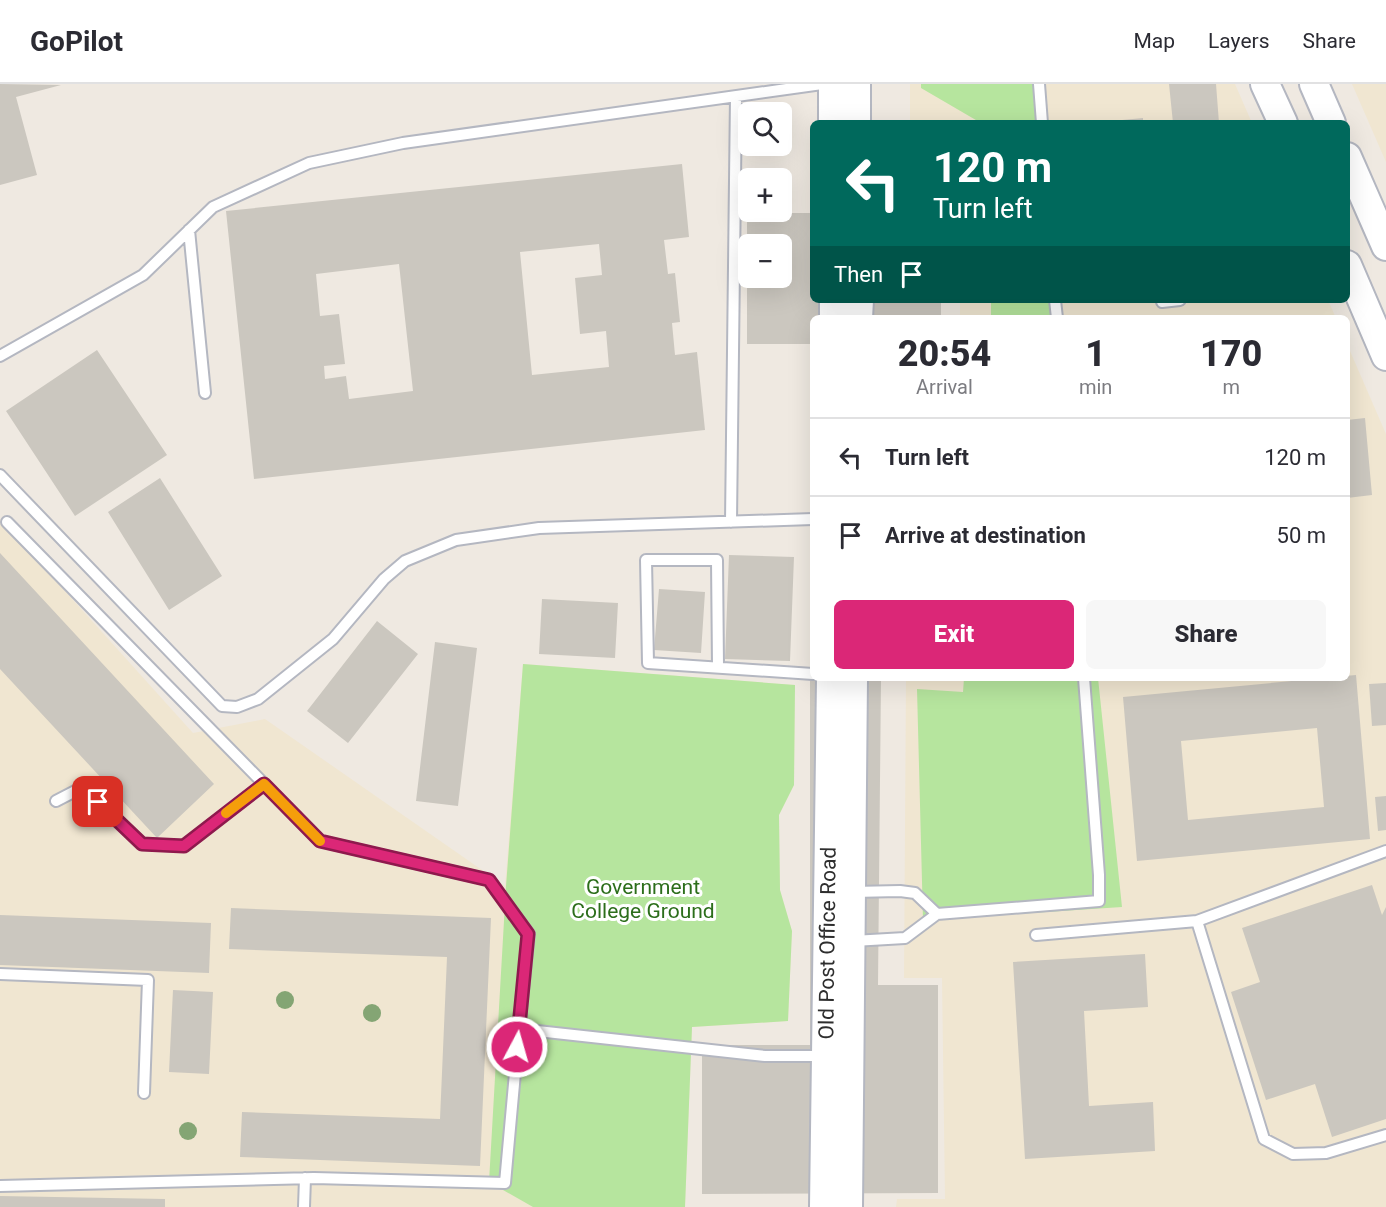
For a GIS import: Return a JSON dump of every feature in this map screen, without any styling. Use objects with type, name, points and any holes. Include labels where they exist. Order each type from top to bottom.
[{"type":"street","points":[[832,84],[833,120]]},
{"type":"street","points":[[856,84],[856,120]]},
{"type":"street","points":[[1265,84],[1282,120]]},
{"type":"street","points":[[1314,84],[1330,120]]},
{"type":"street","points":[[1350,163],[1374,206],[1386,246]]},
{"type":"street","points":[[1350,277],[1386,356]]},
{"type":"street","name":"Old Post Office Road","points":[[831,681],[838,1056],[848,1207]]},
{"type":"street","name":"Old Post Office Road","points":[[824,1207],[850,941],[853,681]]},
{"type":"lane","points":[[0,356],[143,275],[213,207],[309,163],[403,143],[822,84]]},
{"type":"lane","points":[[1039,84],[1042,120]]},
{"type":"lane","points":[[731,522],[736,96]]},
{"type":"lane","points":[[189,230],[205,393]]},
{"type":"lane","points":[[0,475],[222,706],[230,707],[237,707],[258,699],[333,639],[384,579],[405,561],[429,549],[456,540],[539,528],[810,519]]},
{"type":"lane","points":[[0,1186],[305,1178],[505,1183],[528,934],[489,880],[320,841],[7,522]]},
{"type":"lane","points":[[718,666],[717,560],[646,560],[648,663],[810,674]]},
{"type":"lane","points":[[850,941],[905,938],[937,914],[1099,902],[1084,681]]},
{"type":"lane","points":[[56,801],[84,787],[142,844],[184,846],[264,784]]},
{"type":"lane","points":[[1036,934],[1197,921],[1386,851]]},
{"type":"lane","points":[[850,892],[915,893],[937,914]]},
{"type":"lane","points":[[1197,921],[1264,1139],[1293,1154],[1326,1153],[1386,1135]]},
{"type":"lane","points":[[0,974],[148,980],[144,1093]]},
{"type":"lane","points":[[519,1029],[765,1056],[838,1056]]},
{"type":"lane","points":[[304,1207],[305,1178]]},
{"type":"shaded area","points":[[910,84],[1235,84],[1251,120],[910,120]]},
{"type":"shaded area","points":[[1352,84],[1386,84],[1386,162]]},
{"type":"shaded area","points":[[960,303],[1329,303],[1335,315],[960,315]]},
{"type":"shaded area","points":[[1350,351],[1386,434],[1386,1207],[896,1207],[897,1199],[945,1199],[942,978],[904,978],[906,681],[1350,681]]},
{"type":"shaded area","points":[[0,519],[193,733],[265,719],[505,886],[523,664],[795,685],[794,785],[779,815],[780,890],[792,931],[788,1021],[692,1027],[685,1207],[0,1207]]},
{"type":"green space","points":[[921,84],[1035,84],[1039,120],[976,120],[921,88]]},
{"type":"green space","points":[[991,303],[1058,303],[1059,315],[991,315]]},
{"type":"green space","name":"Government College Ground","points":[[523,664],[795,685],[794,785],[779,815],[780,890],[792,931],[788,1021],[692,1027],[685,1207],[533,1207],[489,1182],[506,886]]},
{"type":"green space","points":[[964,681],[1098,681],[1122,907],[923,920],[917,689],[963,692]]},
{"type":"building","points":[[0,84],[61,85],[16,97],[37,175],[0,185]]},
{"type":"building","points":[[1169,84],[1216,84],[1219,120],[1173,120]]},
{"type":"building","points":[[682,164],[689,237],[664,240],[668,274],[675,273],[680,322],[672,323],[675,355],[697,352],[705,430],[254,479],[226,211]],"holes":[[[599,244],[602,275],[575,278],[580,334],[606,331],[609,367],[532,375],[520,252]],[[399,264],[413,391],[349,399],[346,376],[325,379],[324,366],[345,364],[339,314],[320,316],[316,274]]]},
{"type":"building","points":[[792,213],[810,213],[810,303],[941,303],[941,315],[810,315],[810,344],[747,344],[747,288],[792,288],[792,234],[747,234],[747,222],[792,222]]},
{"type":"building","points":[[97,350],[167,455],[75,516],[6,411]]},
{"type":"building","points":[[1365,418],[1372,495],[1350,498],[1350,420]]},
{"type":"building","points":[[160,478],[222,576],[169,610],[108,512]]},
{"type":"building","points":[[0,553],[214,784],[157,838],[0,669]]},
{"type":"building","points":[[729,555],[794,557],[790,661],[725,659]]},
{"type":"building","points":[[659,589],[705,592],[701,653],[654,650]]},
{"type":"building","points":[[542,599],[618,603],[615,658],[539,654]]},
{"type":"building","points":[[377,621],[418,654],[348,743],[307,711]]},
{"type":"building","points":[[435,642],[477,648],[458,806],[416,801]]},
{"type":"building","points":[[1356,675],[1370,839],[1137,861],[1123,697],[1292,681],[1350,681],[1350,676]],"holes":[[[1317,728],[1324,807],[1188,820],[1181,741]]]},
{"type":"building","points":[[810,681],[881,681],[878,985],[938,985],[938,1193],[702,1194],[702,1045],[810,1045]]},
{"type":"building","points":[[1386,683],[1386,725],[1372,726],[1369,684]]},
{"type":"building","points":[[1386,796],[1386,830],[1378,831],[1375,797]]},
{"type":"building","points":[[1372,885],[1382,915],[1386,907],[1386,1119],[1332,1137],[1315,1084],[1266,1100],[1231,992],[1260,982],[1242,928]]},
{"type":"building","points":[[231,908],[491,918],[480,1166],[240,1157],[242,1112],[440,1119],[447,957],[229,949]]},
{"type":"building","points":[[0,915],[211,923],[209,973],[0,965]]},
{"type":"building","points":[[1145,954],[1148,1007],[1084,1011],[1089,1106],[1153,1102],[1155,1151],[1025,1159],[1013,962]]},
{"type":"building","points":[[173,990],[213,992],[209,1074],[169,1072]]},
{"type":"building","points":[[0,1196],[165,1199],[165,1207],[0,1207]]},
{"type":"slow traffic","points":[[226,813],[264,784],[320,841]]},
{"type":"route","points":[[98,802],[142,844],[184,846],[264,784],[320,841],[489,880],[528,934],[517,1047]]}]
